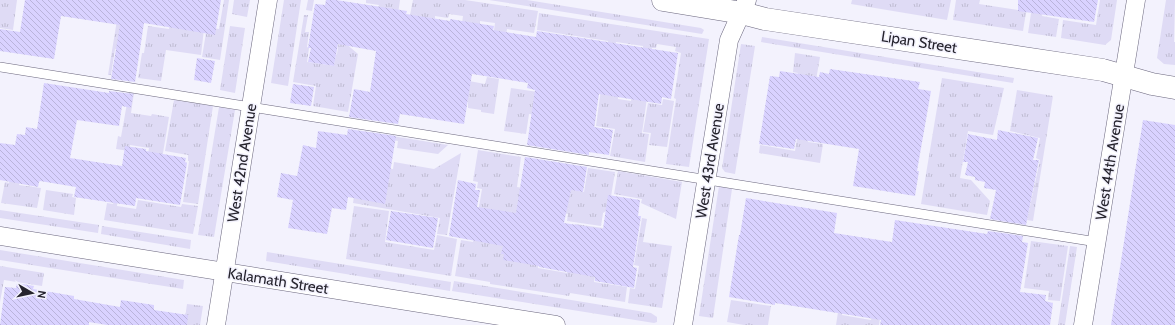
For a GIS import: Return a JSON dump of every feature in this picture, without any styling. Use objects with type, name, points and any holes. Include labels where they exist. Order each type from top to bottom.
[{"type":"street","name":"West 42nd Avenue","points":[[216,325],[268,0]]},
{"type":"street","name":"Lipan Street","points":[[663,0],[744,7],[765,19],[1103,70],[1152,84],[1175,88]]},
{"type":"street","name":"West 44th Avenue","points":[[1083,325],[1136,0]]},
{"type":"street","name":"West 43rd Avenue","points":[[683,325],[729,40],[744,7]]},
{"type":"street","name":"Kalamath Street","points":[[0,236],[556,325]]},
{"type":"lane","points":[[0,67],[1097,242]]},
{"type":"green space","points":[[0,0],[17,0],[13,30],[0,28]]},
{"type":"green space","points":[[224,0],[229,0],[220,60],[202,57],[207,27],[219,29]]},
{"type":"green space","points":[[234,0],[250,0],[247,17],[232,14]]},
{"type":"green space","points":[[284,0],[301,0],[288,86],[271,83]]},
{"type":"green space","points":[[308,0],[314,0],[312,11],[306,10]]},
{"type":"green space","points":[[366,0],[400,0],[398,14],[378,9],[379,5],[366,3]]},
{"type":"green space","points":[[413,0],[465,0],[538,11],[534,33],[507,29],[504,46],[488,74],[495,23],[480,21],[480,25],[457,59],[463,16],[449,14],[448,18],[435,16],[435,19],[410,15]]},
{"type":"green space","points":[[489,0],[527,0],[701,28],[704,30],[702,34]]},
{"type":"green space","points":[[852,0],[951,0],[947,20],[851,4]]},
{"type":"green space","points":[[956,0],[980,0],[979,4],[1018,10],[1028,0],[1023,31],[953,20]]},
{"type":"green space","points":[[1033,0],[1045,0],[1042,16],[1059,19],[1056,37],[1028,33]]},
{"type":"green space","points":[[1100,0],[1117,0],[1111,40],[1105,45],[1061,38],[1063,20],[1096,25]]},
{"type":"green space","points":[[1166,0],[1175,0],[1175,65],[1164,64],[1157,58]]},
{"type":"green space","points":[[344,8],[344,42],[358,54],[348,112],[313,106],[316,86],[293,82],[304,15],[308,15],[305,32],[309,32],[307,62],[334,66]]},
{"type":"green space","points":[[172,13],[204,29],[201,55],[166,50],[161,81],[138,78],[148,26],[169,29]]},
{"type":"green space","points":[[539,13],[709,39],[689,167],[666,164],[676,99],[674,98],[681,53],[675,51],[676,47],[657,44],[656,48],[652,48],[645,95],[643,46],[616,42],[609,89],[601,88],[608,41],[537,30]]},
{"type":"green space","points":[[117,20],[120,20],[129,51],[115,49],[111,75],[108,75]]},
{"type":"green space","points":[[230,26],[245,28],[235,93],[220,90]]},
{"type":"green space","points":[[762,37],[1014,78],[1013,83],[761,42]]},
{"type":"green space","points":[[741,44],[755,46],[735,174],[725,172],[722,168]]},
{"type":"green space","points":[[795,53],[820,57],[816,80],[797,77],[798,73],[793,72]]},
{"type":"green space","points":[[487,77],[499,79],[494,114],[468,108],[468,99],[452,97],[469,81],[485,84]]},
{"type":"green space","points":[[942,78],[1004,88],[993,135],[968,131],[960,178],[971,180],[990,201],[987,215],[921,204]]},
{"type":"green space","points":[[806,84],[817,85],[808,142],[823,144],[820,163],[759,153],[760,145],[795,151]]},
{"type":"green space","points":[[511,88],[558,95],[587,113],[596,115],[594,132],[549,117],[529,114],[526,134],[504,131]]},
{"type":"green space","points":[[601,89],[618,92],[618,99],[631,101],[632,95],[647,98],[642,133],[649,134],[645,162],[610,156],[615,129],[596,126]]},
{"type":"green space","points":[[1017,90],[1053,96],[1033,221],[1027,220],[1040,160],[1036,158],[1040,138],[1010,131]]},
{"type":"green space","points":[[129,92],[134,93],[131,113],[151,116],[152,114],[169,117],[155,201],[148,154],[149,148],[130,145],[129,151],[116,149],[118,136],[121,137]]},
{"type":"green space","points":[[663,99],[674,101],[667,147],[649,145],[651,133],[643,132],[648,103],[662,105]]},
{"type":"green space","points":[[174,100],[213,106],[198,204],[183,202],[189,161],[188,155],[165,151]]},
{"type":"green space","points":[[219,107],[235,110],[214,237],[198,235]]},
{"type":"green space","points":[[367,132],[448,145],[438,154],[397,148],[398,141],[368,136],[362,162]]},
{"type":"green space","points":[[478,150],[521,157],[517,187],[541,191],[551,187],[538,268],[567,273],[575,224],[603,228],[594,282],[627,287],[625,302],[570,293],[569,296],[490,284],[490,282],[455,276],[461,240],[473,242],[482,189],[477,188],[478,182],[473,181]]},
{"type":"green space","points":[[461,153],[447,235],[437,234],[440,218],[353,203],[359,164],[393,169],[394,162],[434,169]]},
{"type":"green space","points":[[588,168],[615,172],[609,209],[603,213],[601,226],[567,221],[568,214],[550,211],[554,187],[584,192]]},
{"type":"green space","points":[[618,171],[682,182],[676,219],[641,203],[642,199],[614,194]]},
{"type":"green space","points":[[10,179],[20,181],[19,185],[41,188],[37,208],[1,203],[5,182],[9,183]]},
{"type":"green space","points":[[719,186],[732,189],[713,318],[699,316]]},
{"type":"green space","points":[[46,190],[73,194],[72,197],[76,198],[74,215],[43,210]]},
{"type":"green space","points":[[114,198],[118,198],[117,206],[136,209],[138,200],[181,207],[182,204],[198,206],[193,234],[104,220],[107,203],[113,204]]},
{"type":"green space","points":[[354,206],[389,211],[385,242],[434,250],[437,235],[457,239],[451,276],[346,259]]},
{"type":"green space","points":[[0,210],[99,225],[98,233],[0,218]]},
{"type":"green space","points":[[642,218],[647,219],[643,242],[672,246],[662,308],[628,303],[630,288],[635,289],[639,266],[634,265]]},
{"type":"green space","points":[[102,226],[191,240],[190,249],[101,234]]},
{"type":"green space","points":[[1031,241],[1068,246],[1060,301],[1048,300],[1049,291],[1024,288]]},
{"type":"green space","points":[[1070,246],[1077,247],[1065,325],[1058,325]]},
{"type":"green space","points":[[882,247],[891,249],[879,325],[836,325],[841,293],[846,294],[842,315],[871,320]]},
{"type":"green space","points":[[0,250],[184,280],[183,289],[0,260]]},
{"type":"green space","points":[[267,252],[451,282],[450,291],[266,261]]},
{"type":"green space","points":[[0,266],[44,273],[42,286],[4,280],[0,302]]},
{"type":"green space","points":[[454,281],[651,313],[657,317],[657,322],[654,323],[452,291]]},
{"type":"green space","points":[[731,300],[771,306],[768,325],[744,325],[727,322]]},
{"type":"green space","points":[[187,304],[203,306],[200,325],[184,325]]},
{"type":"building","points":[[25,0],[221,0],[215,35],[144,23],[135,82],[111,79],[120,25],[61,16],[54,59],[0,51],[0,29],[20,32]]},
{"type":"building","points":[[326,0],[336,0],[407,11],[406,14],[450,21],[450,19],[494,26],[493,30],[536,37],[537,31],[678,53],[671,99],[662,97],[661,104],[599,94],[594,127],[613,130],[609,155],[589,152],[589,155],[527,145],[535,90],[527,88],[528,83],[472,74],[464,124],[400,114],[398,124],[349,117],[354,89],[370,92],[376,51],[338,44],[334,66],[308,62],[311,48],[308,48],[315,4],[325,5]]},
{"type":"building","points":[[1018,0],[1098,0],[1094,22],[1018,11]]},
{"type":"building","points":[[197,58],[215,61],[211,83],[194,80]]},
{"type":"building","points":[[830,69],[920,82],[918,89],[931,91],[917,171],[919,171],[915,196],[853,186],[859,149],[796,139],[794,149],[759,144],[770,76],[779,77],[780,71],[819,77],[820,72],[829,74]]},
{"type":"building","points":[[44,83],[109,93],[109,91],[133,94],[131,108],[122,106],[119,126],[77,120],[70,158],[122,166],[125,146],[186,158],[185,162],[187,163],[180,205],[136,198],[135,206],[74,197],[76,187],[40,181],[38,187],[0,180],[0,143],[15,145],[17,134],[25,135],[26,127],[37,129]]},
{"type":"building","points":[[293,84],[314,87],[311,106],[290,103]]},
{"type":"building","points":[[1143,120],[1175,125],[1175,325],[1111,325]]},
{"type":"building","points":[[348,129],[396,136],[385,204],[348,197],[346,210],[332,208],[327,234],[288,228],[293,200],[277,197],[281,173],[297,176],[303,145],[316,148],[318,131],[347,135]]},
{"type":"building","points":[[998,130],[1038,138],[1033,160],[1039,160],[1026,225],[990,219],[996,190],[984,188],[985,182],[975,180],[975,177],[965,175],[968,162],[963,162],[968,134],[997,140]]},
{"type":"building","points":[[525,157],[587,167],[583,192],[571,190],[564,223],[603,229],[608,195],[640,200],[638,216],[641,216],[633,267],[637,268],[634,288],[595,281],[595,277],[503,260],[504,254],[501,254],[503,246],[449,236],[458,180],[476,184],[475,190],[480,190],[477,207],[516,213]]},
{"type":"building","points":[[746,198],[837,213],[834,233],[892,242],[895,220],[987,234],[988,231],[1023,236],[1022,242],[1028,243],[1020,292],[1046,295],[1045,301],[1053,303],[1050,325],[880,325],[881,320],[729,297]]},
{"type":"building","points":[[391,211],[438,218],[433,248],[386,240]]},
{"type":"building","points":[[17,283],[34,286],[33,289],[74,296],[74,299],[120,307],[121,300],[154,305],[154,310],[188,315],[187,325],[107,325],[89,322],[89,325],[0,325],[5,287],[16,288]]}]
